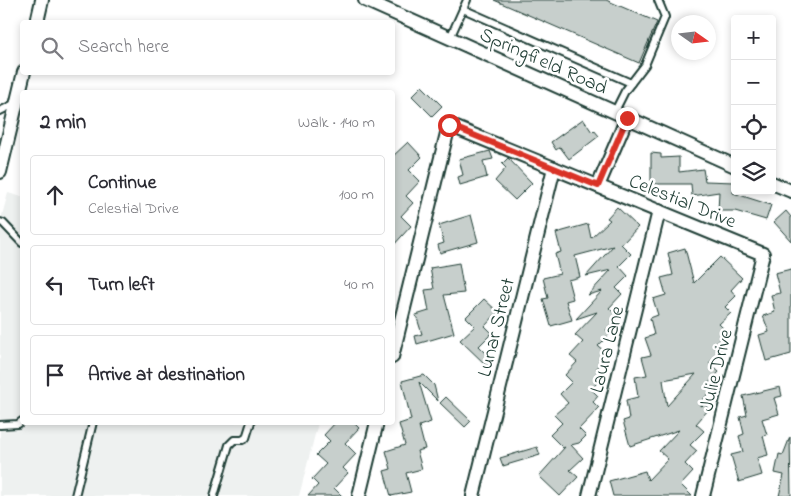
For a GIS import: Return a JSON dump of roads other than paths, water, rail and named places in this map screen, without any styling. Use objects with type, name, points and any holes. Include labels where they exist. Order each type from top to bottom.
[{"type":"street","points":[[37,20],[42,0]]},
{"type":"street","name":"Springfield Road","points":[[365,0],[731,164]]},
{"type":"street","points":[[1,167],[23,75]]},
{"type":"street","points":[[598,186],[627,118]]},
{"type":"street","name":"Celestial Drive","points":[[395,345],[449,125],[763,254]]},
{"type":"street","name":"Lunar Street","points":[[473,496],[554,168]]},
{"type":"street","points":[[776,185],[791,191]]},
{"type":"street","name":"Laura Lane","points":[[589,496],[659,211]]},
{"type":"street","name":"Julie Drive","points":[[703,496],[763,254]]},
{"type":"street","points":[[359,496],[375,425]]},
{"type":"lane","points":[[450,38],[467,0]]},
{"type":"lane","points":[[614,112],[625,91],[644,66],[665,17],[658,0]]},
{"type":"lane","points":[[463,8],[631,83]]},
{"type":"lane","points":[[0,111],[17,102]]},
{"type":"lane","points":[[0,222],[20,241]]},
{"type":"lane","points":[[0,425],[20,422]]},
{"type":"lane","points":[[75,496],[92,425]]},
{"type":"lane","points":[[214,496],[229,445],[234,440],[246,438],[250,425]]}]
